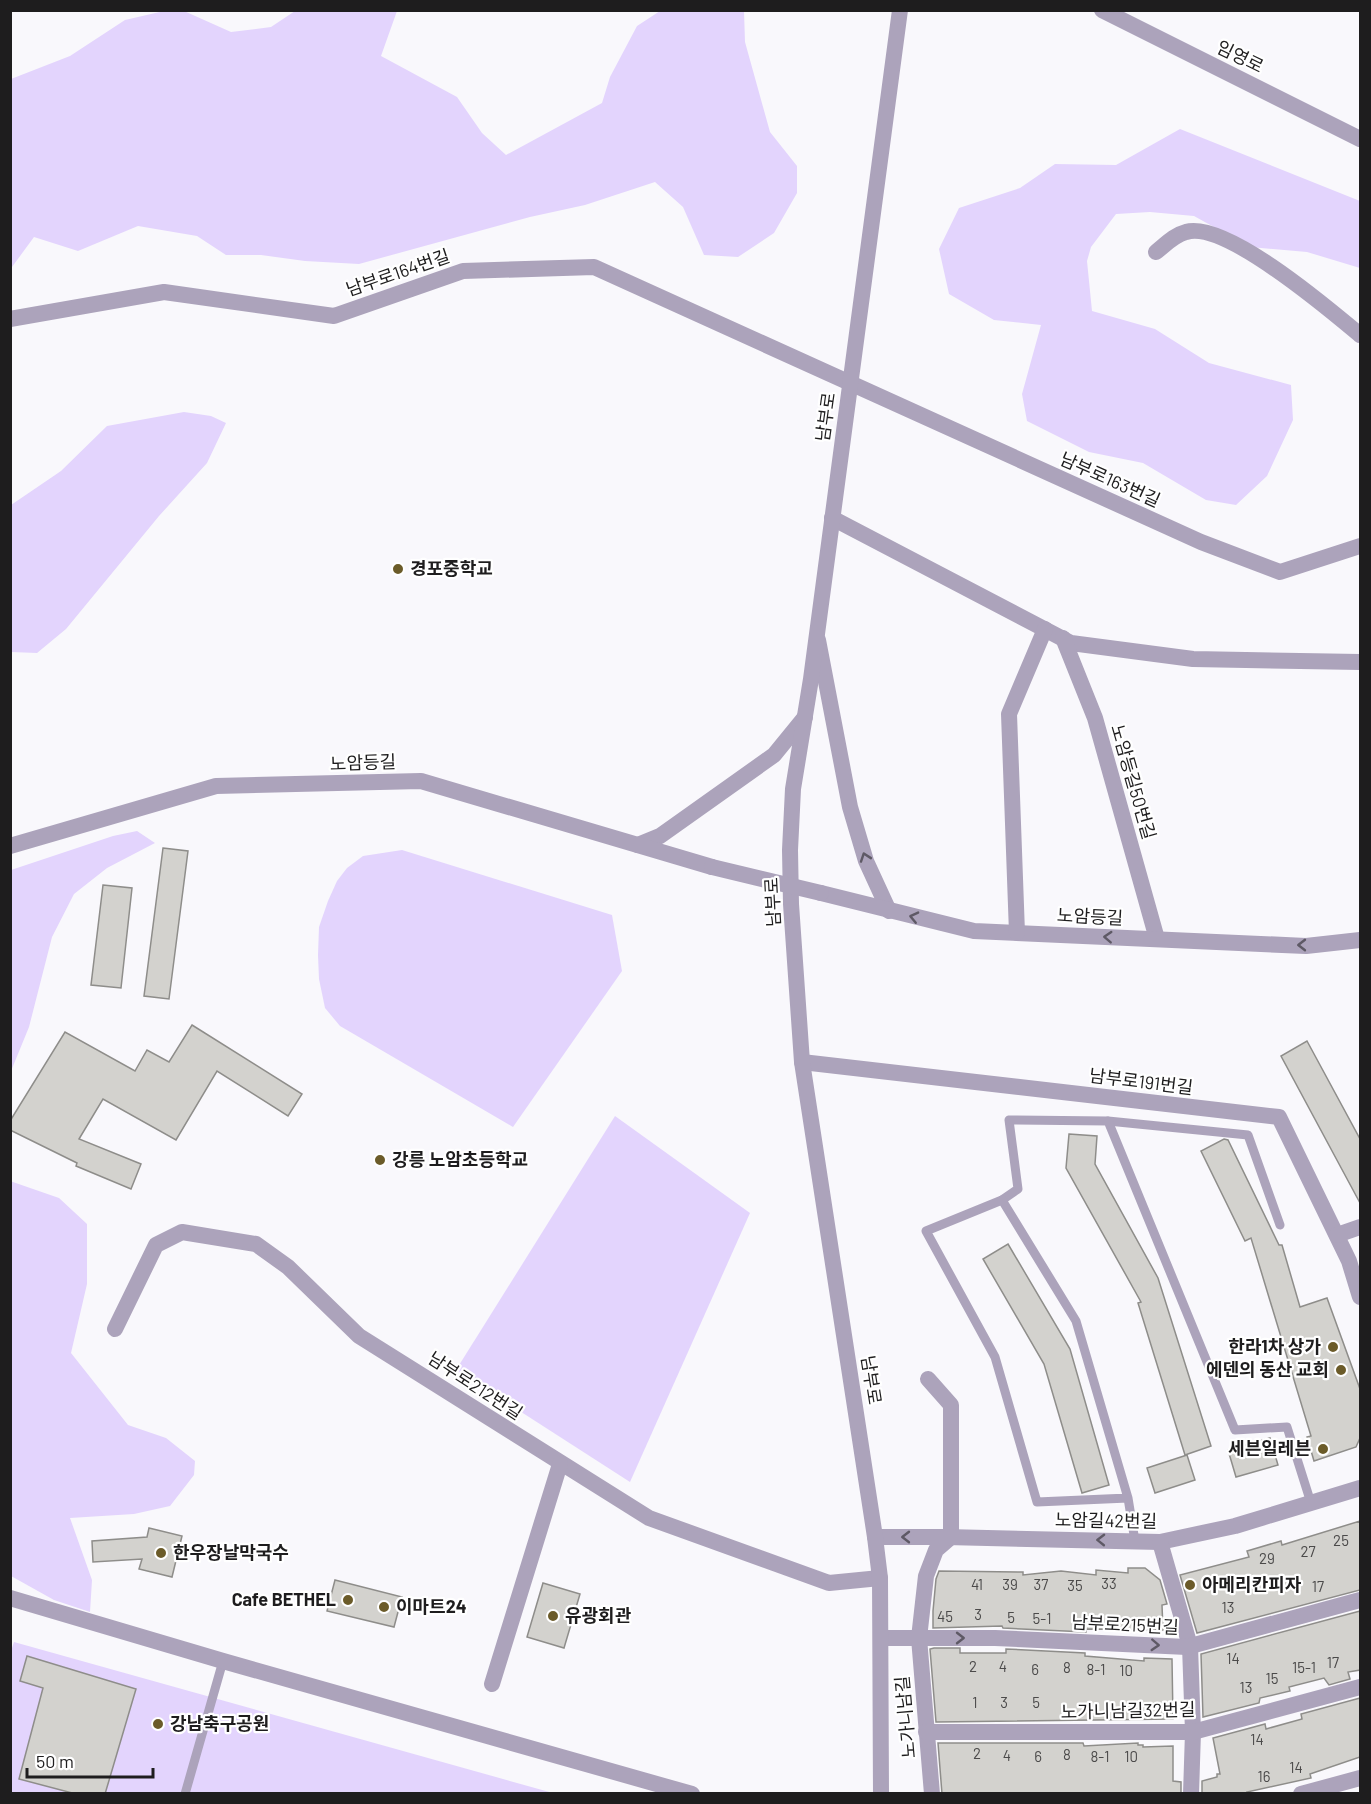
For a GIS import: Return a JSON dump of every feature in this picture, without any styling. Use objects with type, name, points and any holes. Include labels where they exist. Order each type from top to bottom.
[{"type":"street","name":"남부로","points":[[881,1794],[880,1578],[802,1062],[791,904],[790,850],[794,789],[900,10]]},
{"type":"street","name":"임영로","points":[[1102,10],[1360,139]]},
{"type":"street","points":[[1156,252],[1173,238],[1187,231],[1203,231],[1219,236],[1268,263],[1360,335]]},
{"type":"street","name":"남부로164번길","points":[[10,319],[164,292],[334,316],[463,271],[594,267],[850,384]]},
{"type":"street","name":"남부로163번길","points":[[850,384],[1201,542],[1280,572],[1360,546]]},
{"type":"street","points":[[832,518],[1071,643],[1194,659],[1360,662]]},
{"type":"street","points":[[1017,933],[1009,714],[1044,629]]},
{"type":"street","points":[[816,632],[850,807],[866,861],[889,911]]},
{"type":"street","name":"노암등길50번길","points":[[1063,638],[1095,718],[1157,939]]},
{"type":"street","points":[[638,845],[660,836],[774,755],[805,717]]},
{"type":"street","name":"노암등길","points":[[10,846],[216,786],[421,781],[712,867],[974,931],[1306,946],[1360,940]]},
{"type":"street","name":"남부로191번길","points":[[802,1062],[1279,1117],[1349,1261],[1360,1298]]},
{"type":"street","points":[[1337,1235],[1360,1227]]},
{"type":"street","name":"남부로212번길","points":[[115,1329],[156,1245],[182,1232],[256,1244],[288,1267],[359,1336],[649,1518],[829,1583],[880,1578]]},
{"type":"street","points":[[919,1638],[926,1576],[936,1550],[951,1537],[951,1405],[928,1379]]},
{"type":"street","points":[[492,1684],[560,1464]]},
{"type":"street","name":"노암길42번길","points":[[875,1538],[951,1537],[1160,1542],[1235,1526],[1360,1488]]},
{"type":"street","points":[[1160,1542],[1190,1646],[1193,1732],[1191,1794]]},
{"type":"street","points":[[10,1598],[682,1792]]},
{"type":"street","name":"남부로215번길","points":[[881,1638],[995,1638],[1190,1646],[1360,1600]]},
{"type":"street","name":"노가니남길","points":[[919,1638],[932,1794]]},
{"type":"street","name":"노가니남길32번길","points":[[926,1732],[1193,1732],[1360,1687]]},
{"type":"street","points":[[1301,1794],[1323,1791],[1360,1778]]},
{"type":"lane","points":[[1128,1498],[1036,1502],[995,1357],[926,1231],[1002,1200],[1018,1189],[1009,1120],[1108,1121],[1248,1135],[1280,1225]]},
{"type":"lane","points":[[1108,1121],[1235,1430],[1287,1427],[1311,1503]]},
{"type":"lane","points":[[1002,1200],[1076,1321],[1128,1498],[1135,1541]]},
{"type":"lane","points":[[185,1794],[223,1661]]},
{"type":"shaded area","points":[[164,11],[184,11],[231,32],[271,27],[295,11],[397,11],[381,56],[457,97],[482,133],[506,155],[602,103],[610,77],[637,26],[660,11],[744,11],[745,42],[770,132],[797,166],[797,193],[774,233],[738,257],[704,255],[683,207],[655,182],[585,205],[530,217],[359,264],[305,261],[261,255],[226,255],[197,236],[138,226],[78,251],[34,237],[12,267],[11,272],[11,79],[70,56],[125,20]]},
{"type":"shaded area","points":[[1180,129],[1360,201],[1360,268],[1307,252],[1250,247],[1194,216],[1150,212],[1116,214],[1091,247],[1087,261],[1092,311],[1155,329],[1209,363],[1291,385],[1293,420],[1267,476],[1236,505],[1206,500],[1143,463],[1089,452],[1027,421],[1022,394],[1041,325],[994,320],[949,294],[939,249],[959,208],[1020,188],[1055,164],[1116,165]]},
{"type":"shaded area","points":[[184,412],[211,416],[226,423],[207,463],[159,516],[66,629],[37,653],[11,652],[11,505],[61,471],[107,426]]},
{"type":"shaded area","points":[[137,831],[155,843],[107,868],[74,894],[52,937],[29,1027],[11,1071],[11,870],[113,836]]},
{"type":"shaded area","points":[[402,850],[612,915],[622,971],[513,1127],[340,1026],[325,1008],[319,979],[319,927],[337,881],[347,868],[363,856]]},
{"type":"shaded area","points":[[615,1116],[750,1213],[630,1482],[456,1370]]},
{"type":"shaded area","points":[[10,1181],[59,1198],[87,1224],[87,1284],[71,1353],[128,1425],[166,1438],[195,1461],[194,1475],[170,1506],[134,1514],[70,1518],[92,1580],[90,1612],[54,1600],[11,1576]]},
{"type":"shaded area","name":"강남축구공원","points":[[14,1642],[553,1793],[11,1793],[10,1654]]},
{"type":"building","points":[[163,848],[188,851],[169,999],[144,996]]},
{"type":"building","points":[[103,885],[132,888],[121,988],[91,985]]},
{"type":"building","points":[[192,1025],[302,1094],[288,1116],[217,1071],[176,1140],[103,1099],[79,1139],[141,1164],[131,1189],[76,1166],[77,1163],[10,1130],[10,1121],[65,1032],[135,1071],[147,1050],[169,1062]]},
{"type":"building","points":[[1307,1041],[1360,1139],[1360,1203],[1281,1056]]},
{"type":"building","points":[[1069,1134],[1097,1136],[1095,1164],[1158,1278],[1211,1446],[1185,1455],[1138,1303],[1141,1302],[1066,1168]]},
{"type":"building","points":[[1224,1139],[1228,1140],[1279,1245],[1282,1245],[1300,1307],[1327,1298],[1360,1389],[1360,1438],[1356,1447],[1314,1461],[1307,1437],[1311,1436],[1251,1238],[1245,1241],[1201,1151]]},
{"type":"building","points":[[1008,1244],[1070,1349],[1109,1485],[1082,1493],[1044,1364],[983,1259]]},
{"type":"building","points":[[1270,1438],[1278,1465],[1236,1477],[1228,1450]]},
{"type":"building","points":[[1187,1455],[1195,1480],[1155,1493],[1147,1468]]},
{"type":"building","points":[[1360,1521],[1360,1590],[1197,1633],[1180,1575],[1249,1557],[1247,1551],[1281,1541],[1282,1545]]},
{"type":"building","points":[[149,1528],[182,1536],[172,1577],[139,1569],[142,1559],[93,1562],[92,1541],[147,1537]]},
{"type":"building","points":[[1128,1568],[1145,1568],[1160,1580],[1167,1604],[1162,1605],[1163,1630],[1086,1629],[1086,1632],[1003,1628],[1002,1626],[933,1628],[936,1579],[939,1571],[1023,1572],[1023,1575],[1061,1571],[1096,1575],[1096,1570],[1128,1573]]},
{"type":"building","points":[[335,1580],[402,1597],[394,1627],[327,1611]]},
{"type":"building","name":"유광회관","points":[[543,1583],[580,1594],[564,1648],[527,1637]]},
{"type":"building","points":[[1360,1611],[1360,1670],[1348,1672],[1350,1679],[1329,1685],[1324,1678],[1289,1687],[1290,1691],[1260,1698],[1259,1703],[1203,1717],[1201,1654]]},
{"type":"building","points":[[960,1648],[960,1653],[1006,1653],[1006,1649],[1085,1653],[1085,1656],[1144,1661],[1144,1658],[1172,1659],[1173,1719],[936,1722],[930,1649]]},
{"type":"building","points":[[27,1656],[136,1689],[105,1794],[76,1794],[19,1779],[43,1688],[20,1681]]},
{"type":"building","points":[[1360,1698],[1360,1757],[1310,1774],[1311,1778],[1247,1792],[1248,1794],[1202,1794],[1202,1781],[1220,1774],[1213,1738],[1265,1724],[1266,1729],[1302,1719],[1301,1714]]},
{"type":"building","points":[[938,1743],[1083,1743],[1084,1746],[1138,1743],[1143,1747],[1173,1746],[1173,1781],[1181,1782],[1181,1794],[942,1794]]},
{"type":"place","name":"경포중학교","points":[[398,569]]},
{"type":"place","name":"강릉 노암초등학교","points":[[380,1160]]},
{"type":"place","name":"한라1차 상가","points":[[1333,1347]]},
{"type":"place","name":"에덴의 동산 교회","points":[[1341,1370]]},
{"type":"place","name":"세븐일레븐","points":[[1323,1449]]},
{"type":"place","name":"한우장날막국수","points":[[161,1553]]},
{"type":"place","name":"아메리칸피자","points":[[1190,1585]]},
{"type":"place","name":"Cafe BETHEL","points":[[348,1600]]},
{"type":"place","name":"이마트24","points":[[384,1607]]},
{"type":"place","name":"유광회관","points":[[553,1616]]},
{"type":"place","name":"강남축구공원","points":[[158,1724]]}]
